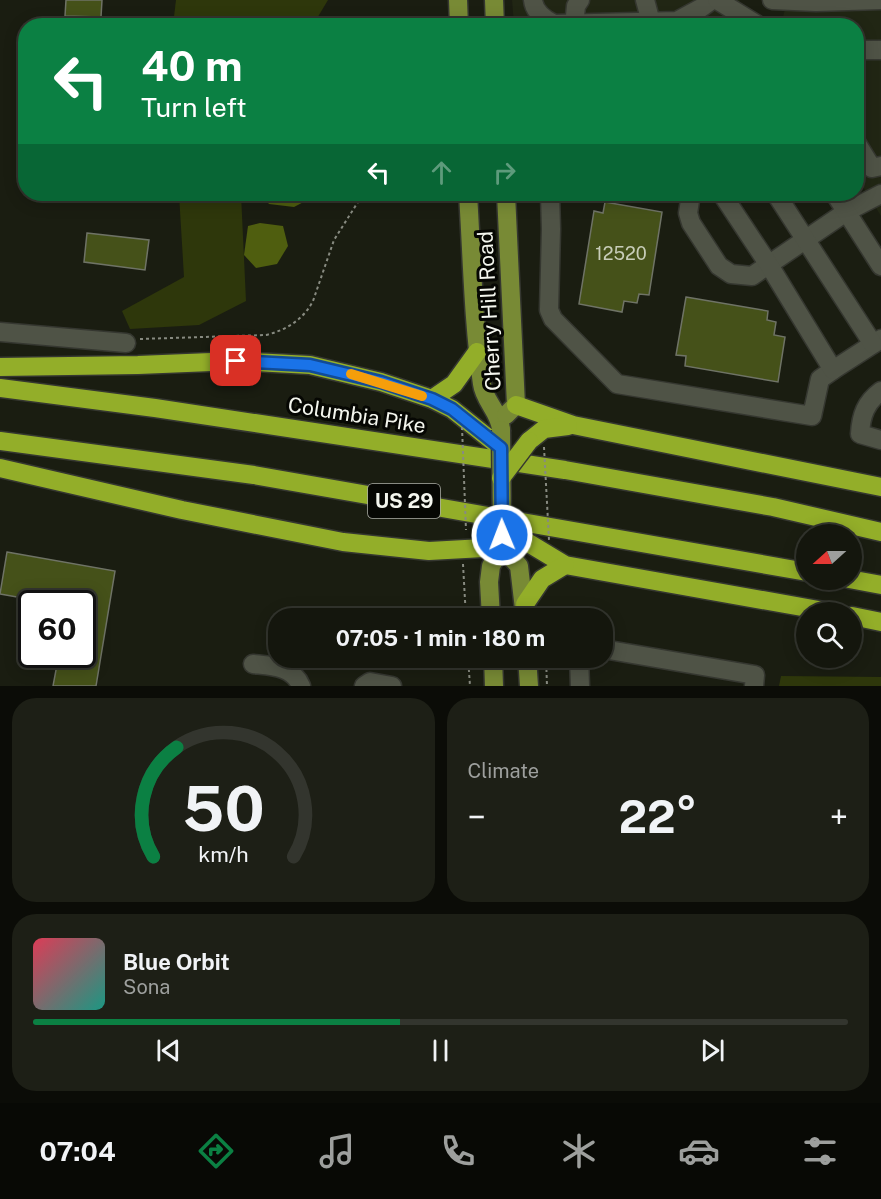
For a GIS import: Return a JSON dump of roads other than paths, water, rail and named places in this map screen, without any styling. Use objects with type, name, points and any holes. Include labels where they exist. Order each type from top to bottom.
[{"type":"highway","points":[[432,399],[454,384],[477,352]]},
{"type":"highway","points":[[0,367],[236,361],[301,365],[381,382],[432,399],[452,409],[467,426],[501,433]]},
{"type":"highway","name":"Columbia Pike","points":[[0,388],[155,408],[565,470],[773,507],[881,532]]},
{"type":"highway","points":[[516,405],[573,425],[881,488]]},
{"type":"highway","points":[[501,478],[537,440],[544,429],[573,425]]},
{"type":"highway","name":"US 29","points":[[0,441],[254,475],[796,570]]},
{"type":"highway","points":[[0,468],[182,510],[343,542],[429,551],[465,549],[506,536],[565,565],[796,606]]},
{"type":"highway","points":[[527,608],[542,579],[565,565]]},
{"type":"highway","points":[[862,581],[881,585]]},
{"type":"highway","points":[[862,618],[881,622]]},
{"type":"main road","points":[[458,0],[459,18]]},
{"type":"main road","points":[[494,0],[495,18]]},
{"type":"main road","name":"Cherry Hill Road","points":[[468,201],[477,352],[483,393],[501,433]]},
{"type":"main road","name":"Cherry Hill Road","points":[[501,433],[516,405],[506,201]]},
{"type":"main road","points":[[501,433],[501,478],[506,536],[519,567],[525,608]]},
{"type":"main road","points":[[490,608],[491,566],[506,536]]},
{"type":"main road","points":[[493,668],[494,686]]},
{"type":"main road","points":[[528,668],[529,686]]},
{"type":"street","points":[[534,0],[534,6],[542,18]]},
{"type":"street","points":[[575,18],[576,6],[580,0]]},
{"type":"street","points":[[645,0],[650,18]]},
{"type":"street","points":[[683,18],[712,0]]},
{"type":"street","points":[[717,0],[745,18]]},
{"type":"street","points":[[760,18],[769,0],[881,0]]},
{"type":"street","points":[[864,50],[881,50]]},
{"type":"street","points":[[864,155],[872,168],[881,166]]},
{"type":"street","points":[[690,201],[688,213],[691,223],[719,266],[731,274],[752,276],[846,212],[881,194]]},
{"type":"street","points":[[550,201],[549,310],[553,319],[617,384],[812,416],[820,379],[877,341],[781,201]]},
{"type":"street","points":[[727,201],[833,370]]},
{"type":"street","points":[[839,201],[881,266]]},
{"type":"street","points":[[0,332],[126,343]]},
{"type":"street","points":[[880,440],[860,434],[862,414],[874,396],[881,391]]},
{"type":"street","points":[[613,651],[755,675],[754,686]]},
{"type":"street","points":[[253,664],[281,668],[298,678],[301,686]]},
{"type":"street","points":[[579,668],[580,686]]},
{"type":"street","points":[[364,686],[370,682],[392,686]]}]
